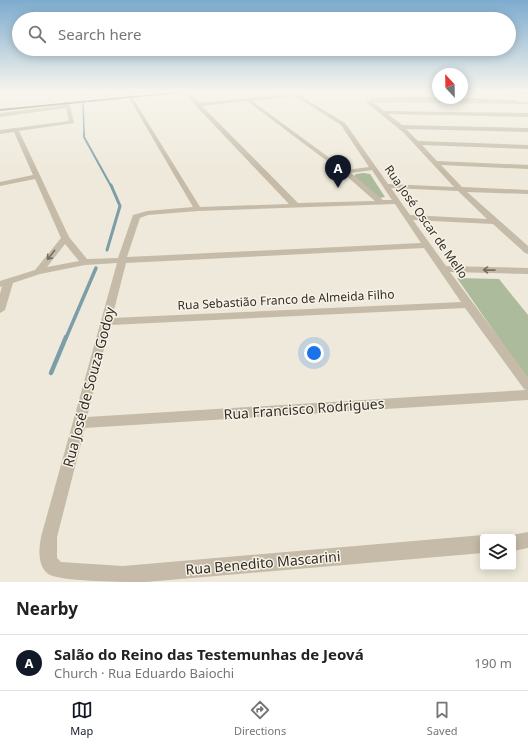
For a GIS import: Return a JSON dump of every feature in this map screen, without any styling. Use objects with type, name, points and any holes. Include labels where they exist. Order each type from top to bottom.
[{"type":"street","points":[[0,132],[72,122],[71,118]]},
{"type":"street","points":[[144,118],[198,209],[398,202]]},
{"type":"street","points":[[211,118],[295,205]]},
{"type":"street","points":[[272,118],[345,172],[381,202]]},
{"type":"street","name":"Rua José Oscar de Mello","points":[[333,118],[343,124],[445,269],[468,305],[528,386]]},
{"type":"street","points":[[392,118],[461,190],[528,251]]},
{"type":"street","points":[[401,127],[528,130]]},
{"type":"street","points":[[16,130],[65,238],[85,262]]},
{"type":"street","points":[[417,143],[528,147]]},
{"type":"street","points":[[436,164],[528,167]]},
{"type":"street","points":[[345,172],[374,168]]},
{"type":"street","points":[[0,184],[38,176]]},
{"type":"street","points":[[386,186],[528,192]]},
{"type":"street","name":"Rua José de Souza Godoy","points":[[48,562],[47,552],[49,536],[122,260],[135,218],[147,213],[198,209]]},
{"type":"street","points":[[408,217],[496,222]]},
{"type":"street","points":[[38,272],[65,238]]},
{"type":"street","points":[[0,310],[4,282],[38,272],[85,262],[427,245]]},
{"type":"street","points":[[445,269],[528,271]]},
{"type":"street","name":"Rua Sebastião Franco de Almeida Filho","points":[[106,322],[468,305]]},
{"type":"street","name":"Rua Francisco Rodrigues","points":[[80,423],[528,395]]},
{"type":"street","points":[[516,542],[528,540]]},
{"type":"street","name":"Rua Benedito Mascarini","points":[[48,562],[53,568],[59,571],[122,579],[480,544]]},
{"type":"green space","points":[[356,174],[370,174],[385,197],[379,198],[354,176]]},
{"type":"green space","points":[[457,278],[499,279],[528,315],[528,380]]},
{"type":"waterway","points":[[84,118],[84,133]]},
{"type":"waterway","points":[[84,133],[84,137],[111,186]]},
{"type":"waterway","points":[[107,250],[120,206],[111,185]]},
{"type":"waterway","points":[[66,338],[96,268]]},
{"type":"waterway","points":[[51,373],[66,337]]},
{"type":"place","name":"Salão do Reino das Testemunhas de Jeová","points":[[338,188]]}]
